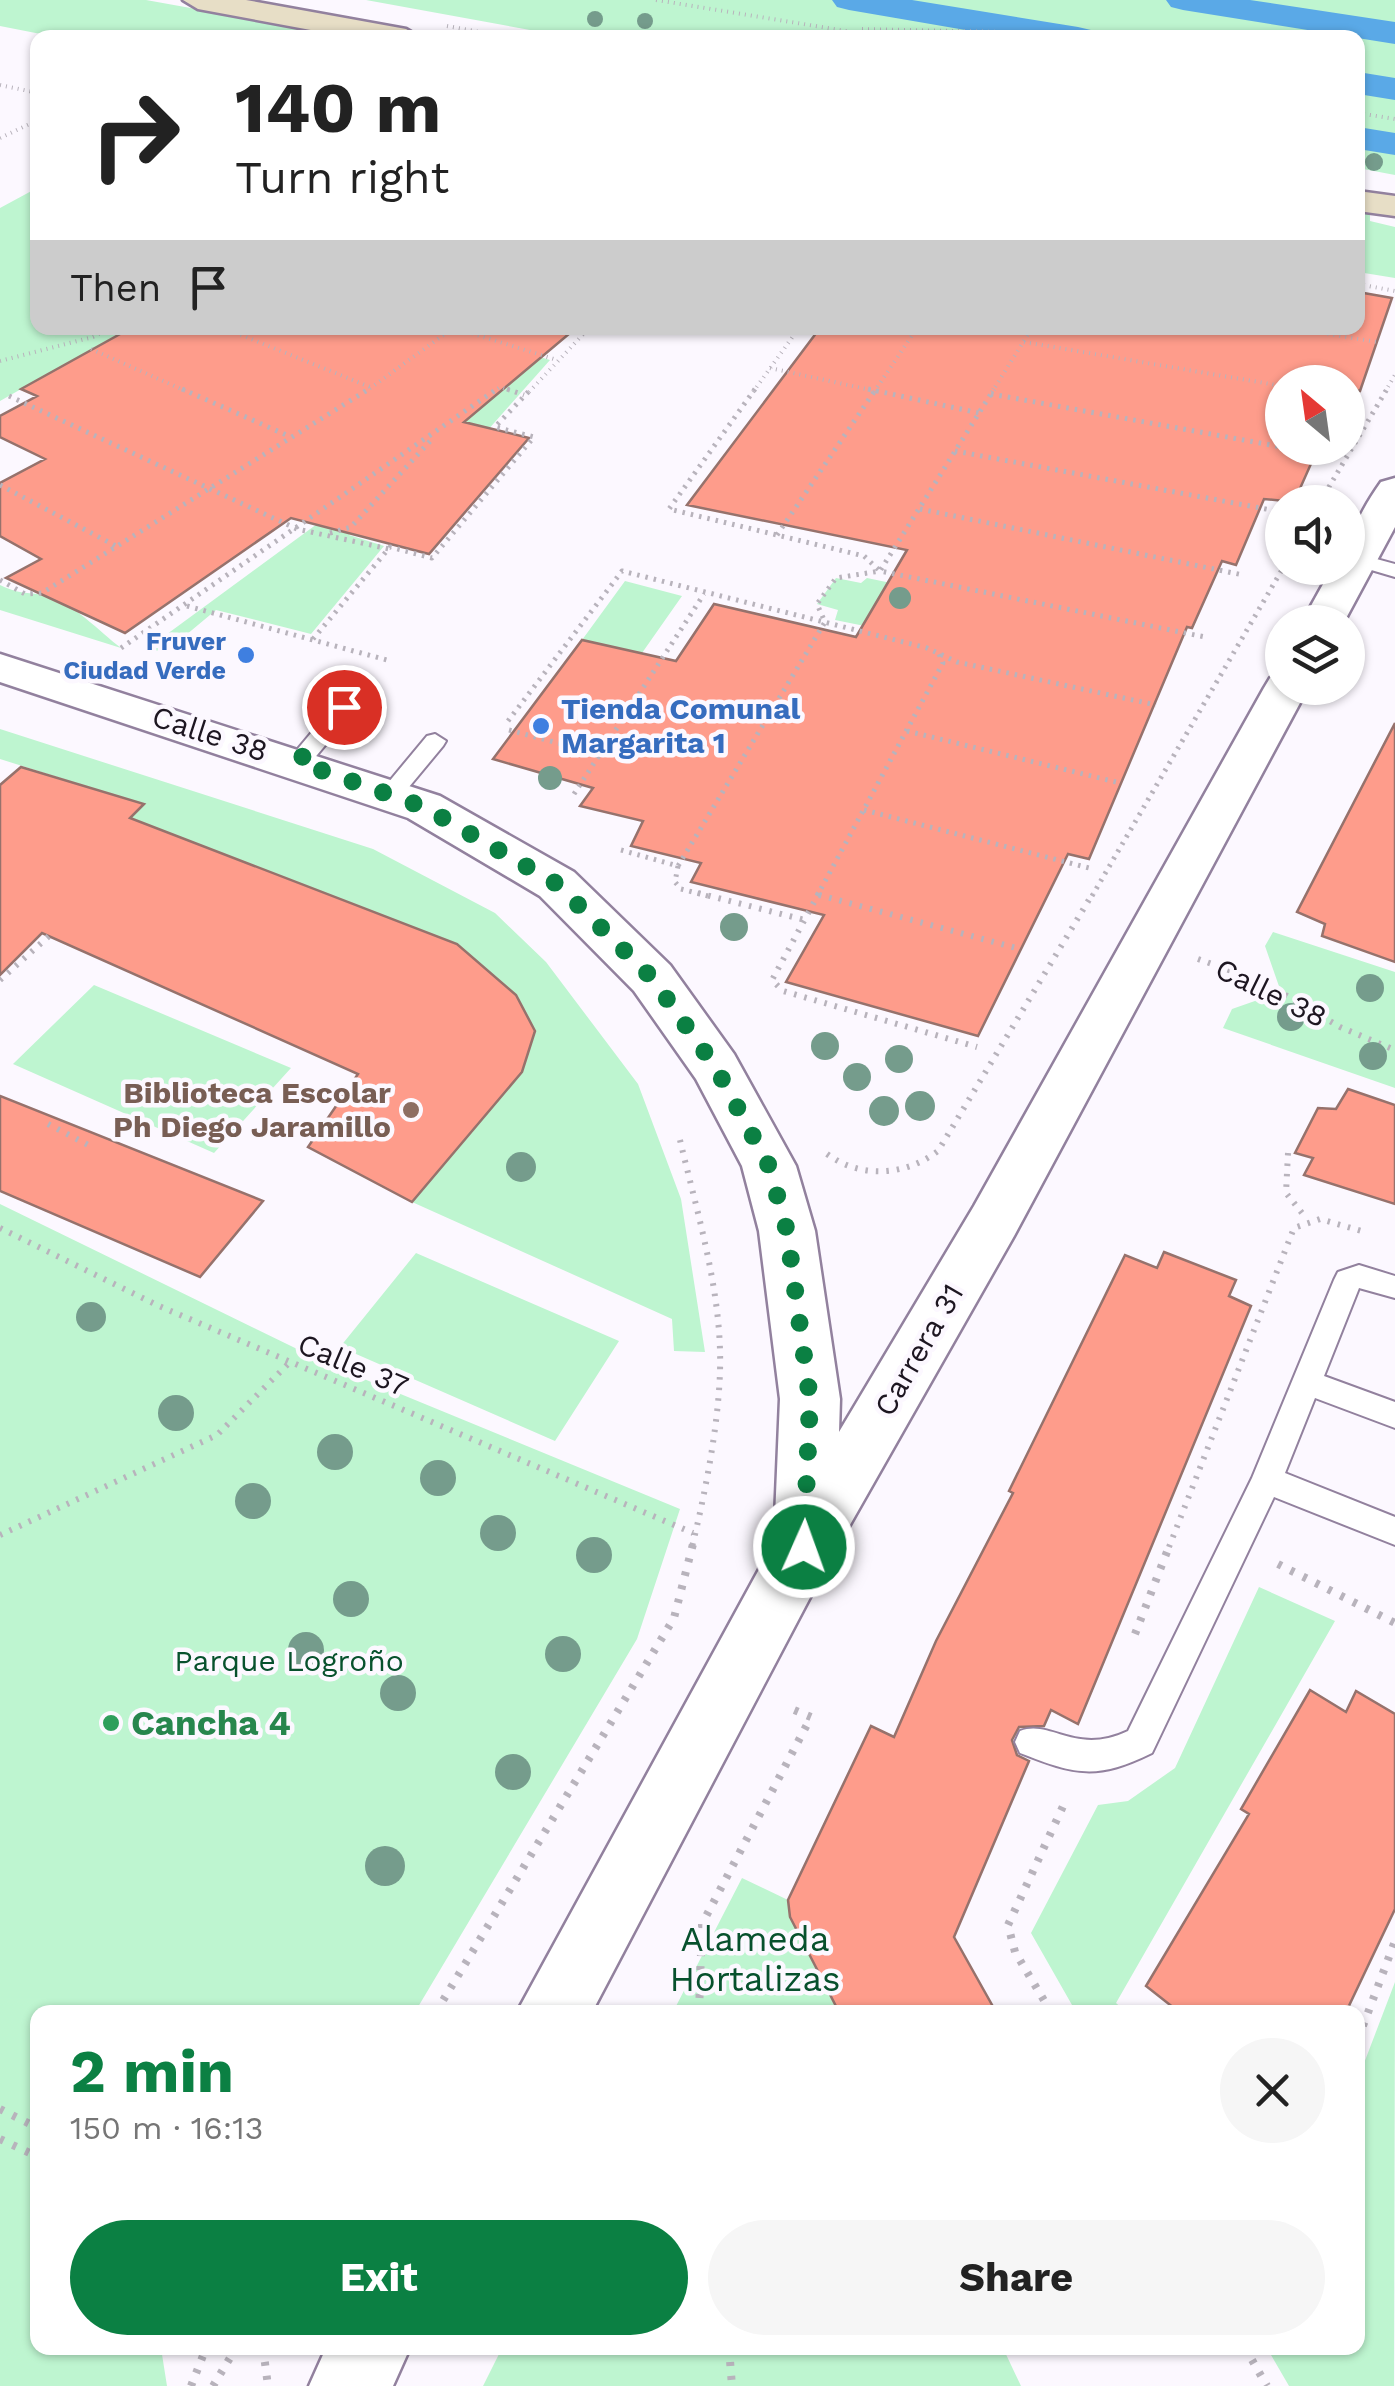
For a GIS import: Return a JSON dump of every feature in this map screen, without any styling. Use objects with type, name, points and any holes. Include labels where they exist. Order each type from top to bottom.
[{"type":"main road","points":[[198,0],[362,30]]},
{"type":"main road","points":[[1365,201],[1395,206]]},
{"type":"street","points":[[1339,605],[1376,566],[1395,490]]},
{"type":"street","name":"Calle 38","points":[[0,667],[391,794],[466,829],[557,884],[652,978],[716,1068],[750,1126],[769,1166],[787,1231],[810,1399],[804,1547]]},
{"type":"street","name":"Carrera 31","points":[[557,2005],[804,1547],[994,1221],[1276,705]]},
{"type":"street","points":[[349,2386],[366,2355]]},
{"type":"lane","points":[[298,762],[344,707]]},
{"type":"lane","points":[[391,794],[435,741]]},
{"type":"lane","points":[[1032,1742],[1084,1762],[1110,1758],[1140,1742],[1267,1480],[1348,1280],[1359,1276],[1395,1287]]},
{"type":"lane","points":[[1307,1382],[1395,1415]]},
{"type":"lane","points":[[1267,1480],[1395,1531]]},
{"type":"path","points":[[656,0],[842,30]]},
{"type":"path","points":[[836,29],[890,30]]},
{"type":"path","points":[[0,85],[30,91]]},
{"type":"path","points":[[1365,113],[1395,118]]},
{"type":"path","points":[[0,138],[30,124]]},
{"type":"path","points":[[1365,285],[1395,291]]},
{"type":"path","points":[[0,361],[97,335]]},
{"type":"path","points":[[241,335],[371,388]]},
{"type":"path","points":[[0,580],[25,594],[42,593],[371,388],[444,335]]},
{"type":"path","points":[[477,335],[557,360]]},
{"type":"path","points":[[9,396],[297,529],[432,558],[534,437],[495,427],[582,335]]},
{"type":"path","points":[[793,335],[669,509],[864,556],[880,571]]},
{"type":"path","points":[[777,535],[913,335]]},
{"type":"path","points":[[880,571],[1028,335]]},
{"type":"path","points":[[1334,335],[1377,342]]},
{"type":"path","points":[[1024,342],[1265,383]]},
{"type":"path","points":[[91,349],[292,438]]},
{"type":"path","points":[[770,368],[979,413]]},
{"type":"path","points":[[1330,485],[1395,375]]},
{"type":"path","points":[[121,648],[500,387],[524,395]]},
{"type":"path","points":[[992,394],[1265,443]]},
{"type":"path","points":[[324,534],[350,527],[444,426]]},
{"type":"path","points":[[955,451],[1265,509]]},
{"type":"path","points":[[0,485],[116,546]]},
{"type":"path","points":[[920,509],[1243,575]]},
{"type":"path","points":[[312,639],[388,549]]},
{"type":"path","points":[[825,622],[817,604],[836,578],[880,571],[1204,636]]},
{"type":"path","points":[[508,721],[622,572],[825,622],[957,662],[1156,705]]},
{"type":"path","points":[[820,1144],[830,1159],[862,1171],[894,1171],[934,1156],[956,1128],[1272,585]]},
{"type":"path","points":[[574,794],[704,594]]},
{"type":"path","points":[[186,606],[387,660]]},
{"type":"path","points":[[806,920],[681,890],[675,882],[678,866],[825,622]]},
{"type":"path","points":[[939,654],[942,663],[907,732],[772,980],[775,986],[977,1047]]},
{"type":"path","points":[[509,730],[600,754]]},
{"type":"path","points":[[907,732],[1116,782]]},
{"type":"path","points":[[864,810],[1089,868]]},
{"type":"path","points":[[621,850],[678,866]]},
{"type":"path","points":[[818,895],[1020,949]]},
{"type":"path","points":[[0,980],[49,936]]},
{"type":"path","name":"Calle 38","points":[[1144,941],[1264,983],[1340,1027],[1395,1050]]},
{"type":"path","points":[[48,1124],[94,1148]]},
{"type":"path","points":[[440,2005],[674,1618],[704,1494],[720,1351],[704,1240],[680,1140]]},
{"type":"path","points":[[1288,1152],[1286,1194],[1306,1218]]},
{"type":"path","name":"Calle 37","points":[[0,1228],[159,1306],[693,1533]]},
{"type":"path","points":[[0,1535],[217,1435],[290,1362]]},
{"type":"path","points":[[699,2005],[702,1924],[811,1717],[732,1685]]},
{"type":"path","points":[[1365,2020],[1395,1941]]},
{"type":"path","points":[[0,2109],[30,2124]]},
{"type":"path","points":[[0,2139],[30,2153]]},
{"type":"path","points":[[191,2386],[203,2355]]},
{"type":"path","points":[[213,2386],[232,2355]]},
{"type":"path","points":[[264,2355],[268,2386]]},
{"type":"path","points":[[730,2355],[732,2386]]},
{"type":"path","points":[[1249,2355],[1267,2386]]},
{"type":"green space","points":[[0,0],[146,0],[314,30],[30,32],[0,26]]},
{"type":"green space","points":[[366,0],[1395,0],[1395,175],[1365,169],[1365,30],[530,30]]},
{"type":"green space","points":[[30,192],[30,335],[117,335],[0,401],[0,208]]},
{"type":"green space","points":[[1365,213],[1370,214],[1370,221],[1395,227],[1395,278],[1365,273]]},
{"type":"green space","points":[[339,335],[466,335],[550,360],[471,449],[435,440],[349,535],[384,546],[311,634],[216,610],[168,650],[144,651],[490,397]]},
{"type":"green space","points":[[836,578],[861,583],[867,578],[968,599],[944,642],[835,620],[838,610],[817,604]]},
{"type":"green space","points":[[625,581],[682,596],[642,653],[582,640]]},
{"type":"green space","points":[[0,585],[56,599],[121,648],[0,610]]},
{"type":"green space","points":[[0,729],[373,849],[495,913],[546,962],[638,1084],[681,1199],[705,1352],[674,1351],[672,1319],[412,1202],[535,1031],[516,995],[457,944],[130,818],[143,804],[0,759]]},
{"type":"green space","points":[[1273,932],[1395,972],[1395,1088],[1223,1028],[1232,1009],[1281,992],[1265,946]]},
{"type":"green space","points":[[94,985],[291,1068],[214,1153],[13,1064]]},
{"type":"green space","name":"Parque Logroño","points":[[0,1204],[330,1365],[680,1509],[637,1639],[419,2005],[30,2005],[30,2355],[162,2355],[167,2386],[0,2386]]},
{"type":"green space","points":[[416,1253],[619,1341],[555,1441],[340,1347]]},
{"type":"green space","points":[[1259,1587],[1335,1621],[1118,2005],[1072,2005],[1031,1933],[1098,1805],[1128,1801],[1175,1768]]},
{"type":"green space","name":"Alameda Hortalizas","points":[[742,1878],[788,1900],[790,1917],[835,2005],[677,2005]]},
{"type":"green space","points":[[1395,1982],[1394,2386],[1289,2386],[1271,2355],[1365,2355],[1365,2061]]},
{"type":"green space","points":[[498,2355],[1006,2355],[1021,2386],[483,2386]]},
{"type":"building","points":[[1365,293],[1392,298],[1365,376],[1365,365],[1265,365],[1265,465],[1310,465],[1302,485],[1265,485],[1265,499],[1236,565],[1222,561],[1192,628],[1187,627],[1089,859],[1068,854],[978,1036],[786,982],[824,915],[691,882],[701,863],[631,846],[643,821],[580,806],[593,788],[493,759],[582,640],[676,661],[714,604],[856,637],[907,550],[687,505],[815,335],[1365,335]]},
{"type":"building","points":[[118,335],[568,335],[464,422],[529,438],[429,554],[291,518],[125,633],[6,578],[41,559],[0,536],[0,483],[45,459],[0,437],[0,416],[37,396],[21,389]]},
{"type":"building","points":[[1395,723],[1395,962],[1322,936],[1325,924],[1297,912]]},
{"type":"building","points":[[21,767],[144,804],[130,818],[457,944],[516,995],[535,1031],[522,1072],[412,1202],[308,1147],[358,1074],[42,933],[0,975],[0,785]]},
{"type":"building","points":[[1348,1089],[1395,1105],[1395,1204],[1304,1175],[1313,1158],[1295,1153],[1318,1108],[1336,1109]]},
{"type":"building","points":[[0,1096],[263,1201],[200,1277],[0,1191]]},
{"type":"building","points":[[1164,1252],[1236,1280],[1229,1296],[1251,1306],[1078,1724],[1051,1710],[1044,1726],[1019,1727],[1012,1740],[1017,1755],[1029,1761],[954,1937],[992,2005],[835,2005],[790,1917],[788,1900],[871,1726],[894,1737],[936,1641],[1013,1493],[1009,1491],[1125,1255],[1157,1268]]},
{"type":"building","points":[[1310,1690],[1346,1712],[1356,1691],[1395,1714],[1395,1909],[1349,2005],[1170,2005],[1146,1986],[1249,1814],[1241,1809]]},
{"type":"waterway","points":[[849,0],[1030,30]]},
{"type":"waterway","points":[[1183,0],[1395,33]]},
{"type":"waterway","points":[[1365,84],[1395,89]]},
{"type":"waterway","points":[[1365,139],[1395,144]]},
{"type":"place","name":"Fruver Ciudad Verde","points":[[246,655]]},
{"type":"place","name":"Tienda Comunal Margarita 1","points":[[541,726]]},
{"type":"place","name":"Biblioteca Escolar Ph Diego Jaramillo","points":[[411,1110]]},
{"type":"place","name":"Cancha 4","points":[[111,1723]]},
{"type":"route","points":[[344,707],[298,762],[424,807],[557,884],[652,978],[716,1068],[750,1126],[769,1166],[787,1231],[810,1399],[804,1547]]}]
